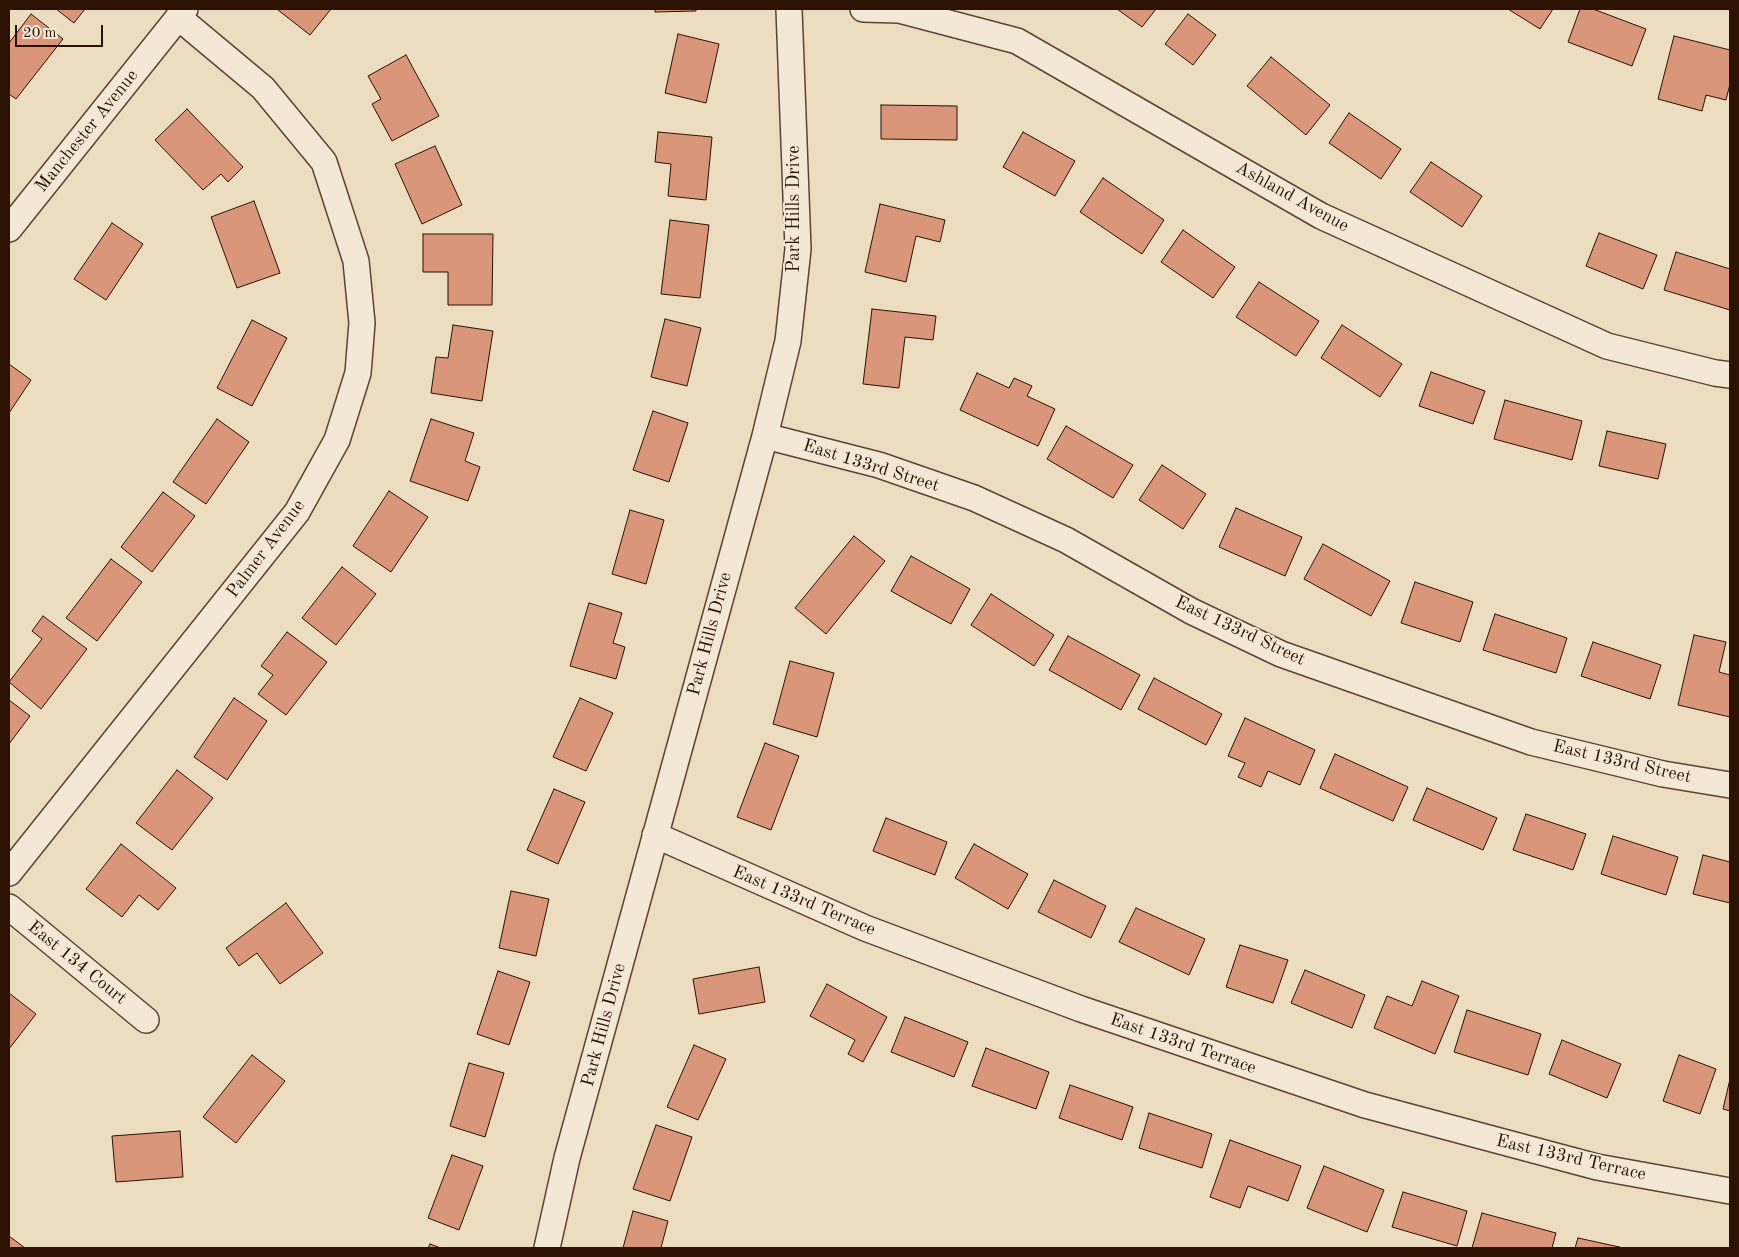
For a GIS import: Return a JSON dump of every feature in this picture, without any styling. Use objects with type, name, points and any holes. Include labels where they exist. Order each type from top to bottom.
[{"type":"street","name":"Park Hills Drive","points":[[547,1248],[567,1158],[765,436],[788,340],[798,249],[788,9]]},
{"type":"street","name":"Ashland Avenue","points":[[863,9],[899,10],[1017,41],[1321,216],[1607,346],[1730,375]]},
{"type":"street","name":"Manchester Avenue","points":[[9,229],[181,13]]},
{"type":"street","name":"Palmer Avenue","points":[[9,873],[297,512],[337,440],[358,373],[362,323],[356,261],[324,162],[263,88],[181,13]]},
{"type":"street","name":"East 133rd Street","points":[[765,436],[878,465],[974,498],[1066,540],[1191,611],[1282,654],[1531,742],[1664,774],[1730,784]]},
{"type":"street","name":"East 133rd Terrace","points":[[655,835],[874,932],[1081,1009],[1365,1105],[1597,1167],[1730,1191]]},
{"type":"street","name":"East 134 Court","points":[[9,907],[146,1020]]},
{"type":"building","points":[[56,9],[85,9],[74,23]]},
{"type":"building","points":[[279,9],[331,9],[310,35]]},
{"type":"building","points":[[655,9],[696,9],[696,11],[655,12]]},
{"type":"building","points":[[1117,9],[1156,9],[1142,27]]},
{"type":"building","points":[[1508,9],[1553,9],[1540,29]]},
{"type":"building","points":[[1580,9],[1593,9],[1646,29],[1632,66],[1568,42]]},
{"type":"building","points":[[31,14],[63,39],[16,99],[9,94],[9,43]]},
{"type":"building","points":[[1188,14],[1216,35],[1193,65],[1165,44]]},
{"type":"building","points":[[678,34],[719,44],[706,103],[665,93]]},
{"type":"building","points":[[1674,36],[1730,50],[1730,84],[1726,100],[1706,95],[1702,111],[1658,99]]},
{"type":"building","points":[[406,55],[439,116],[392,141],[372,104],[381,99],[368,76]]},
{"type":"building","points":[[1271,57],[1330,105],[1306,135],[1247,86]]},
{"type":"building","points":[[881,105],[957,106],[957,140],[881,139]]},
{"type":"building","points":[[187,109],[243,167],[228,182],[221,174],[203,190],[155,140]]},
{"type":"building","points":[[1349,113],[1401,149],[1381,179],[1329,143]]},
{"type":"building","points":[[658,132],[712,137],[706,200],[668,196],[671,164],[655,162]]},
{"type":"building","points":[[1023,132],[1075,161],[1055,196],[1003,167]]},
{"type":"building","points":[[435,146],[462,205],[422,224],[395,164]]},
{"type":"building","points":[[1431,162],[1482,196],[1462,227],[1410,192]]},
{"type":"building","points":[[1103,178],[1164,220],[1142,254],[1080,212]]},
{"type":"building","points":[[254,201],[280,273],[237,288],[211,217]]},
{"type":"building","points":[[880,204],[945,220],[940,242],[916,236],[906,282],[865,272]]},
{"type":"building","points":[[670,220],[709,225],[700,298],[661,294]]},
{"type":"building","points":[[112,223],[143,244],[106,300],[74,279]]},
{"type":"building","points":[[1183,230],[1235,267],[1213,298],[1161,262]]},
{"type":"building","points":[[1599,233],[1657,255],[1643,289],[1586,266]]},
{"type":"building","points":[[423,234],[493,234],[492,305],[448,305],[448,272],[423,272]]},
{"type":"building","points":[[1676,252],[1730,269],[1730,310],[1664,290]]},
{"type":"building","points":[[1259,282],[1319,321],[1296,356],[1236,317]]},
{"type":"building","points":[[872,309],[936,316],[933,340],[905,337],[899,388],[863,384]]},
{"type":"building","points":[[665,319],[701,328],[687,386],[651,377]]},
{"type":"building","points":[[252,320],[287,338],[252,406],[217,388]]},
{"type":"building","points":[[453,325],[493,331],[482,401],[431,393],[436,357],[448,358]]},
{"type":"building","points":[[1342,325],[1402,364],[1380,397],[1321,358]]},
{"type":"building","points":[[9,364],[31,380],[9,413]]},
{"type":"building","points":[[1431,372],[1485,391],[1473,424],[1419,406]]},
{"type":"building","points":[[977,373],[1009,388],[1014,378],[1032,386],[1027,396],[1055,409],[1038,446],[960,410]]},
{"type":"building","points":[[1505,400],[1582,421],[1572,460],[1494,439]]},
{"type":"building","points":[[653,411],[688,423],[669,482],[633,470]]},
{"type":"building","points":[[217,419],[249,442],[206,504],[173,482]]},
{"type":"building","points":[[431,419],[474,433],[465,461],[480,467],[468,501],[410,481]]},
{"type":"building","points":[[1066,426],[1133,465],[1113,498],[1047,459]]},
{"type":"building","points":[[1607,431],[1666,444],[1658,479],[1599,466]]},
{"type":"building","points":[[1162,465],[1206,494],[1183,529],[1139,500]]},
{"type":"building","points":[[389,491],[428,517],[391,572],[353,546]]},
{"type":"building","points":[[163,492],[195,516],[152,572],[121,547]]},
{"type":"building","points":[[1236,508],[1302,537],[1285,576],[1219,547]]},
{"type":"building","points":[[630,510],[664,520],[646,584],[612,574]]},
{"type":"building","points":[[854,536],[885,561],[826,634],[795,608]]},
{"type":"building","points":[[1323,544],[1390,581],[1371,616],[1304,579]]},
{"type":"building","points":[[911,556],[970,589],[951,624],[891,591]]},
{"type":"building","points":[[111,559],[142,582],[97,641],[66,618]]},
{"type":"building","points":[[342,567],[376,594],[336,645],[302,618]]},
{"type":"building","points":[[1415,582],[1473,602],[1460,642],[1401,623]]},
{"type":"building","points":[[991,594],[1054,635],[1034,666],[971,625]]},
{"type":"building","points":[[589,603],[622,613],[613,643],[625,647],[616,679],[570,666]]},
{"type":"building","points":[[1495,614],[1567,638],[1556,673],[1483,650]]},
{"type":"building","points":[[43,616],[87,649],[41,709],[9,682],[42,639],[32,631]]},
{"type":"building","points":[[287,632],[327,662],[286,715],[258,694],[273,675],[261,666]]},
{"type":"building","points":[[1694,635],[1726,642],[1719,672],[1730,675],[1730,717],[1678,705]]},
{"type":"building","points":[[1068,636],[1140,675],[1121,710],[1049,670]]},
{"type":"building","points":[[1593,642],[1661,665],[1650,699],[1581,676]]},
{"type":"building","points":[[790,661],[834,673],[817,737],[773,724]]},
{"type":"building","points":[[1154,678],[1222,714],[1206,745],[1138,709]]},
{"type":"building","points":[[234,698],[267,721],[227,780],[194,757]]},
{"type":"building","points":[[580,698],[613,713],[586,771],[553,757]]},
{"type":"building","points":[[9,700],[30,716],[9,744]]},
{"type":"building","points":[[1245,718],[1315,750],[1300,785],[1268,771],[1261,787],[1238,777],[1245,763],[1228,756]]},
{"type":"building","points":[[765,743],[799,756],[771,830],[737,817]]},
{"type":"building","points":[[1335,754],[1408,787],[1393,821],[1320,788]]},
{"type":"building","points":[[177,770],[213,798],[172,850],[136,823]]},
{"type":"building","points":[[1427,788],[1497,818],[1483,850],[1413,820]]},
{"type":"building","points":[[554,789],[585,802],[558,864],[527,850]]},
{"type":"building","points":[[1526,814],[1586,834],[1573,870],[1513,850]]},
{"type":"building","points":[[886,818],[947,842],[935,875],[873,851]]},
{"type":"building","points":[[1613,836],[1678,857],[1666,895],[1601,874]]},
{"type":"building","points":[[121,844],[176,888],[158,910],[139,895],[122,917],[86,889]]},
{"type":"building","points":[[974,844],[1028,874],[1008,909],[955,878]]},
{"type":"building","points":[[1703,855],[1730,862],[1730,903],[1693,894]]},
{"type":"building","points":[[1054,880],[1106,906],[1091,938],[1038,912]]},
{"type":"building","points":[[511,891],[549,899],[536,956],[499,948]]},
{"type":"building","points":[[286,903],[323,953],[280,984],[257,953],[239,966],[226,948]]},
{"type":"building","points":[[1136,908],[1205,939],[1189,975],[1119,942]]},
{"type":"building","points":[[1240,945],[1288,960],[1273,1003],[1226,987]]},
{"type":"building","points":[[759,967],[765,1002],[699,1014],[693,979]]},
{"type":"building","points":[[1305,970],[1365,995],[1352,1028],[1291,1003]]},
{"type":"building","points":[[498,971],[530,982],[509,1045],[477,1034]]},
{"type":"building","points":[[1422,981],[1459,996],[1435,1054],[1374,1028],[1387,996],[1412,1006]]},
{"type":"building","points":[[827,984],[887,1017],[863,1062],[848,1054],[855,1040],[810,1016]]},
{"type":"building","points":[[9,993],[36,1014],[9,1049]]},
{"type":"building","points":[[1467,1010],[1541,1034],[1528,1075],[1454,1052]]},
{"type":"building","points":[[905,1017],[968,1042],[954,1077],[891,1052]]},
{"type":"building","points":[[1562,1040],[1621,1064],[1607,1098],[1549,1074]]},
{"type":"building","points":[[694,1045],[726,1059],[698,1120],[667,1107]]},
{"type":"building","points":[[986,1048],[1049,1072],[1036,1109],[972,1086]]},
{"type":"building","points":[[252,1055],[285,1081],[236,1143],[203,1117]]},
{"type":"building","points":[[1679,1055],[1716,1069],[1700,1114],[1663,1101]]},
{"type":"building","points":[[469,1063],[504,1073],[485,1137],[450,1126]]},
{"type":"building","points":[[1730,1079],[1730,1111],[1723,1109]]},
{"type":"building","points":[[1070,1085],[1133,1107],[1122,1140],[1059,1118]]},
{"type":"building","points":[[1149,1113],[1212,1134],[1202,1168],[1139,1148]]},
{"type":"building","points":[[656,1125],[692,1137],[670,1201],[633,1189]]},
{"type":"building","points":[[180,1131],[183,1177],[116,1182],[112,1136]]},
{"type":"building","points":[[1230,1140],[1301,1166],[1288,1201],[1248,1186],[1240,1208],[1210,1197]]},
{"type":"building","points":[[452,1155],[483,1166],[459,1230],[428,1218]]},
{"type":"building","points":[[1324,1166],[1384,1190],[1367,1232],[1307,1208]]},
{"type":"building","points":[[1403,1192],[1467,1211],[1457,1246],[1392,1227]]},
{"type":"building","points":[[633,1211],[668,1221],[661,1248],[623,1248]]},
{"type":"building","points":[[1482,1213],[1556,1233],[1552,1248],[1472,1248]]},
{"type":"building","points":[[9,1236],[25,1248],[9,1248]]},
{"type":"building","points":[[1578,1238],[1624,1248],[1575,1248]]},
{"type":"building","points":[[430,1244],[441,1248],[428,1248]]}]
